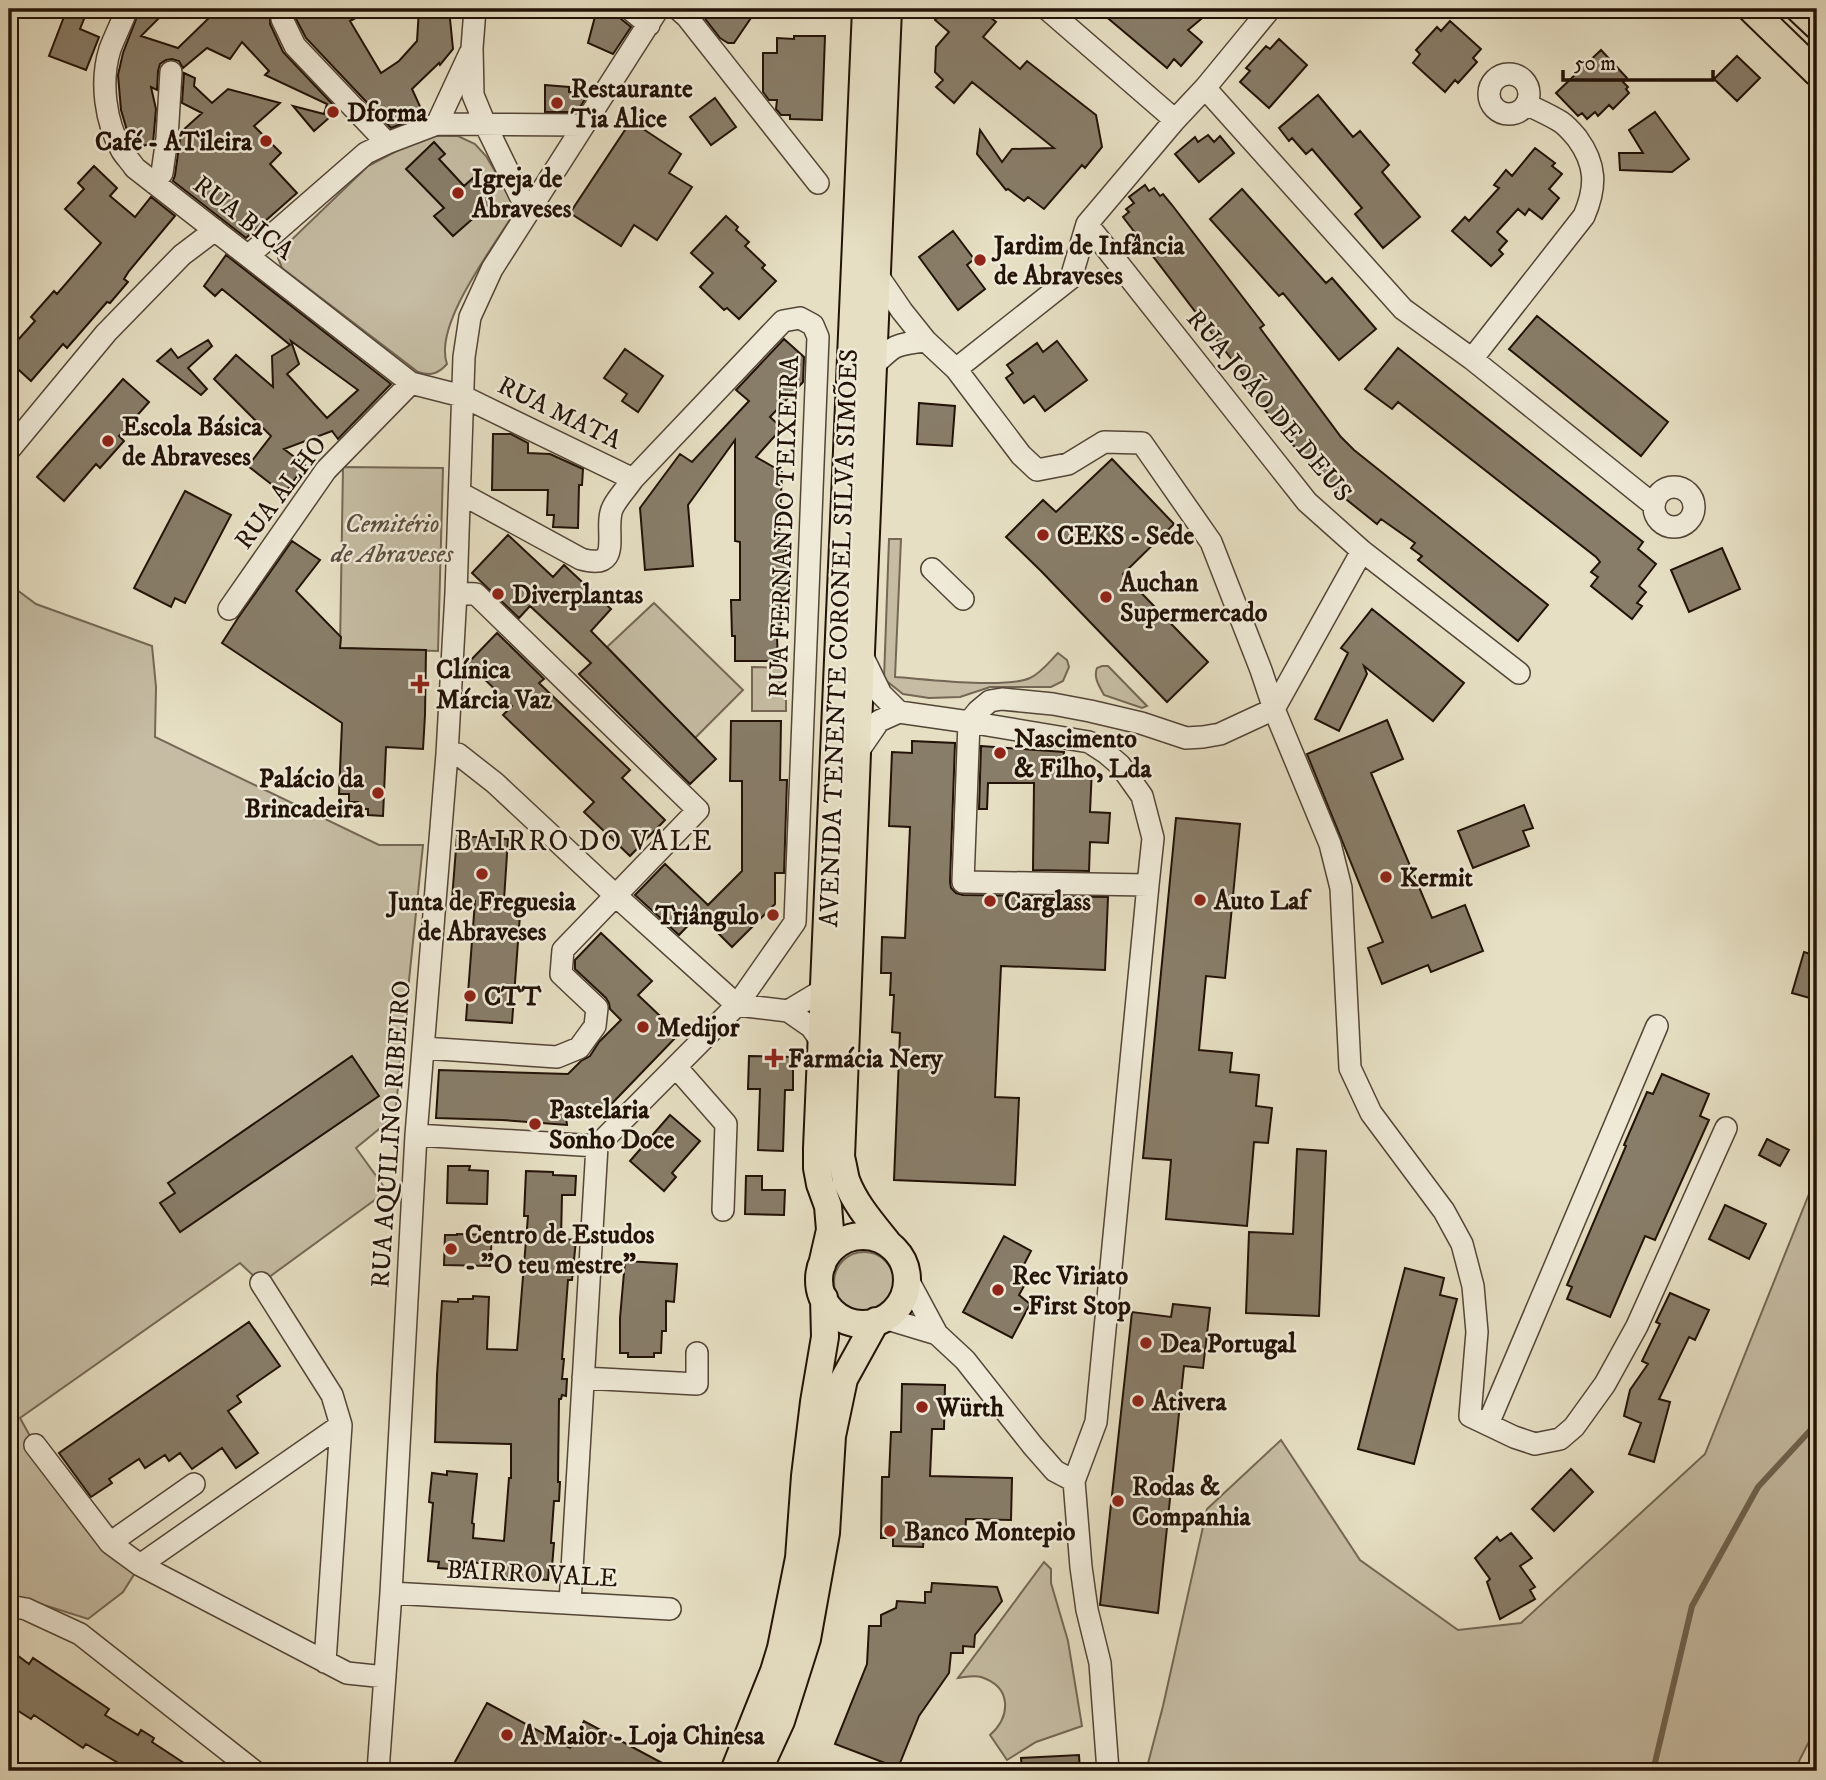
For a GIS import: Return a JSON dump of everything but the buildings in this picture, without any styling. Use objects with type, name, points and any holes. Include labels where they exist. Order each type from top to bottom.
[{"type":"main road","name":"AVENIDA TENENTE CORONEL SILVA SIMÕES","points":[[822,1265],[830,1230],[828,1206],[817,1168],[821,1041],[866,9]]},
{"type":"main road","points":[[758,1771],[780,1721],[807,1639],[826,1533],[832,1436],[844,1379],[880,1320],[898,1307],[908,1280],[905,1265],[898,1253],[864,1214],[855,1199],[846,1179],[841,1157],[888,9]]},
{"type":"main road","points":[[1751,9],[1817,73]]},
{"type":"main road","points":[[1799,9],[1817,26]]},
{"type":"main road","points":[[880,1320],[851,1322],[840,1316],[830,1308],[824,1298],[820,1276],[828,1253],[850,1238],[876,1237],[888,1243]]},
{"type":"main road","points":[[734,1771],[774,1671],[799,1558],[805,1476],[825,1337],[824,1298]]},
{"type":"street","name":"RUA BICA","points":[[127,9],[110,50],[105,90],[114,131],[122,150],[135,168],[411,383],[463,396]]},
{"type":"street","points":[[283,9],[282,19],[295,46],[387,142]]},
{"type":"street","points":[[474,9],[473,95],[528,212]]},
{"type":"street","points":[[631,9],[654,17]]},
{"type":"street","points":[[678,9],[818,183]]},
{"type":"street","points":[[1047,9],[1175,120]]},
{"type":"street","points":[[956,369],[1071,278],[1087,224],[1205,88],[1266,10]]},
{"type":"street","name":"RUA AQUILINO RIBEIRO","points":[[377,1770],[391,1593],[416,1135],[447,754],[456,593],[464,357],[470,317],[492,269],[654,17]]},
{"type":"street","points":[[437,124],[472,48]]},
{"type":"street","points":[[154,183],[162,173],[171,72]]},
{"type":"street","points":[[1205,88],[1403,309],[1472,359],[1654,505]]},
{"type":"street","points":[[1472,359],[1584,216],[1592,190],[1592,166],[1588,153],[1572,132],[1563,123],[1526,104]]},
{"type":"street","points":[[248,256],[366,153],[387,142],[437,124],[583,125]]},
{"type":"street","name":"RUA JOÃO DE DEUS","points":[[1087,224],[1307,502],[1362,551],[1519,673]]},
{"type":"street","points":[[9,450],[106,333],[182,255],[215,230]]},
{"type":"street","points":[[877,273],[926,341],[956,369],[1021,456],[1037,470],[1068,464],[1104,442],[1142,443],[1211,542],[1274,709],[1330,844],[1341,888],[1350,1068],[1371,1113],[1444,1211],[1462,1244],[1473,1286],[1477,1332],[1469,1416],[1535,1444],[1560,1439],[1574,1427],[1605,1384],[1637,1326],[1726,1129]]},
{"type":"street","name":"RUA FERNANDO TEIXEIRA","points":[[460,493],[581,559],[595,563],[603,561],[609,552],[612,508],[633,479],[783,321],[800,318],[813,325],[818,337],[795,922],[737,1005],[597,1146]]},
{"type":"street","points":[[873,367],[889,350],[900,344],[926,341]]},
{"type":"street","name":"RUA ALHO","points":[[229,609],[326,470],[411,383]]},
{"type":"street","name":"RUA MATA","points":[[463,396],[633,479]]},
{"type":"street","points":[[1149,885],[962,882],[969,722],[978,710],[990,701],[1002,699],[1090,711],[1142,723],[1186,738],[1220,733],[1274,709],[1362,551]]},
{"type":"street","points":[[932,569],[963,599]]},
{"type":"street","points":[[423,1048],[557,1057],[579,1048],[595,1026],[597,1008],[561,974],[563,950],[698,810],[477,594],[456,593]]},
{"type":"street","points":[[860,652],[881,694],[899,712]]},
{"type":"street","points":[[857,752],[879,721],[899,712],[1089,742],[1121,765],[1142,796],[1153,838],[1096,1422],[1074,1481],[1087,1610],[1100,1663],[1108,1771]]},
{"type":"street","points":[[447,754],[458,754],[495,783],[737,1005],[788,1011],[811,1027],[821,1041]]},
{"type":"street","points":[[788,1011],[824,990]]},
{"type":"street","points":[[1489,1424],[1657,1026]]},
{"type":"street","points":[[676,1067],[726,1125],[723,1210]]},
{"type":"street","points":[[416,1135],[597,1146],[570,1603]]},
{"type":"street","points":[[908,1280],[937,1334],[965,1360],[1055,1471],[1074,1481]]},
{"type":"street","points":[[261,1283],[332,1395],[341,1425],[325,1662]]},
{"type":"street","points":[[880,1320],[937,1334]]},
{"type":"street","points":[[583,1378],[696,1384],[697,1353]]},
{"type":"street","points":[[141,1565],[341,1425]]},
{"type":"street","points":[[35,1445],[110,1543],[141,1565],[347,1673],[385,1677]]},
{"type":"street","points":[[110,1543],[194,1484]]},
{"type":"street","name":"BAIRRO VALE","points":[[391,1593],[670,1609]]},
{"type":"street","points":[[9,1606],[26,1609],[80,1634],[254,1771]]},
{"type":"green space","points":[[432,136],[458,136],[475,144],[486,156],[512,200],[514,213],[467,287],[457,308],[445,348],[447,364],[437,372],[427,374],[418,372],[282,268],[278,258],[283,248],[368,166]]},
{"type":"green space","name":"Cemitério de Abraveses","points":[[343,467],[443,468],[438,651],[340,648]]},
{"type":"green space","points":[[889,539],[901,539],[895,677],[965,682],[1019,681],[1038,673],[1058,653],[1067,660],[1069,667],[1063,681],[1051,687],[990,687],[960,697],[929,698],[903,694],[884,679]]},
{"type":"green space","points":[[9,584],[36,604],[152,646],[156,687],[155,737],[379,845],[423,845],[395,1116],[356,1148],[387,1191],[261,1283],[240,1263],[20,1418],[35,1445],[140,1565],[123,1592],[88,1619],[9,1594]]},
{"type":"green space","points":[[654,603],[743,690],[695,738],[607,647]]},
{"type":"green space","points":[[1108,666],[1147,706],[1142,708],[1104,695],[1096,675],[1097,668]]},
{"type":"green space","points":[[752,667],[786,668],[786,711],[752,711]]},
{"type":"green space","points":[[1817,1174],[1817,1726],[1794,1771],[1146,1771],[1207,1509],[1281,1440],[1360,1560],[1458,1630],[1521,1623],[1705,1454]]},
{"type":"green space","points":[[864,1252],[881,1257],[889,1265],[894,1282],[889,1299],[881,1307],[864,1312],[847,1307],[839,1299],[834,1282],[839,1265],[847,1257]]},
{"type":"green space","points":[[1044,1562],[1051,1569],[1051,1583],[1068,1641],[1082,1726],[1036,1742],[1007,1760],[990,1735],[1005,1711],[1003,1695],[991,1682],[981,1677],[958,1678]]},
{"type":"waterway","points":[[1653,1771],[1692,1606],[1758,1487],[1817,1423]]},
{"type":"place","name":"Restaurante Tia Alice","points":[[557,103]]},
{"type":"place","name":"Dforma","points":[[333,112]]},
{"type":"place","name":"Café - ATileira","points":[[266,141]]},
{"type":"place","name":"Igreja de Abraveses","points":[[458,193]]},
{"type":"place","name":"Jardim de Infância de Abraveses","points":[[980,260]]},
{"type":"place","name":"Escola Básica de Abraveses","points":[[108,441]]},
{"type":"place","name":"CEKS - Sede","points":[[1043,535]]},
{"type":"place","name":"Diverplantas","points":[[498,594]]},
{"type":"place","name":"Auchan Supermercado","points":[[1106,597]]},
{"type":"place","name":"Clínica Márcia Vaz","points":[[420,684]]},
{"type":"place","name":"Nascimento & Filho, Lda","points":[[1000,753]]},
{"type":"place","name":"Palácio da Brincadeira","points":[[378,793]]},
{"type":"place","name":"Junta de Freguesia de Abraveses","points":[[482,874]]},
{"type":"place","name":"Kermit","points":[[1386,877]]},
{"type":"place","name":"Auto Laf","points":[[1200,900]]},
{"type":"place","name":"Carglass","points":[[990,901]]},
{"type":"place","name":"Triângulo","points":[[773,915]]},
{"type":"place","name":"CTT","points":[[470,996]]},
{"type":"place","name":"Medijor","points":[[643,1027]]},
{"type":"place","name":"Farmácia Nery","points":[[774,1058]]},
{"type":"place","name":"Pastelaria Sonho Doce","points":[[535,1124]]},
{"type":"place","name":"Centro de Estudos - \"O teu mestre\"","points":[[451,1249]]},
{"type":"place","name":"Rec Viriato - First Stop","points":[[998,1290]]},
{"type":"place","name":"Dea Portugal","points":[[1146,1343]]},
{"type":"place","name":"Ativera","points":[[1138,1401]]},
{"type":"place","name":"Würth","points":[[922,1407]]},
{"type":"place","name":"Rodas & Companhia","points":[[1118,1501]]},
{"type":"place","name":"Banco Montepio","points":[[890,1531]]},
{"type":"place","name":"A Maior - Loja Chinesa","points":[[507,1735]]},
{"type":"district","name":"BAIRRO DO VALE","points":[[584,840]]}]
